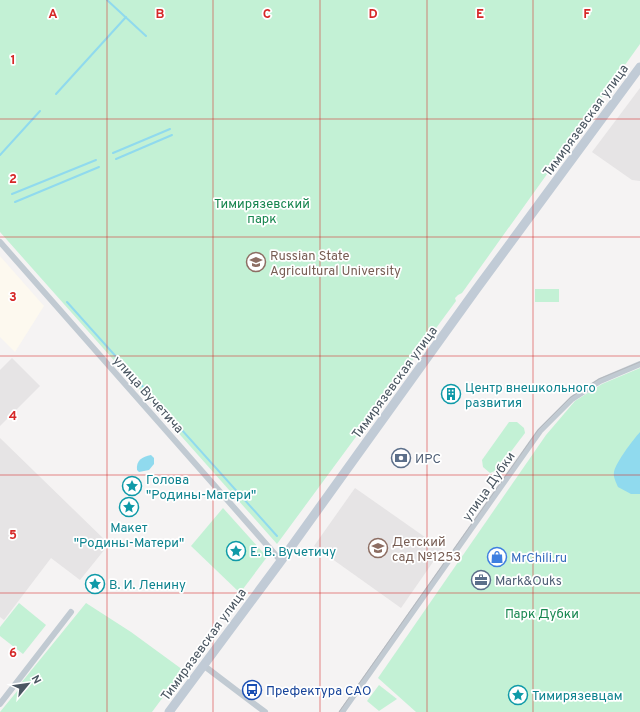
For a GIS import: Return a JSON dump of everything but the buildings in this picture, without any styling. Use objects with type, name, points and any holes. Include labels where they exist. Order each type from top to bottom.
[{"type":"main road","name":"Тимирязевская улица","points":[[169,712],[281,561],[475,291],[640,67]]},
{"type":"street","name":"улица Вучетича","points":[[0,242],[281,561]]},
{"type":"street","name":"улица Дубки","points":[[342,712],[540,431],[572,399],[600,381],[640,364]]},
{"type":"street","points":[[0,704],[71,612]]},
{"type":"street","points":[[203,665],[265,712]]},
{"type":"shaded area","points":[[640,88],[640,181],[632,180],[592,152]]},
{"type":"shaded area","points":[[0,256],[44,306],[15,352],[0,337]]},
{"type":"shaded area","points":[[12,358],[40,386],[0,426],[0,370]]},
{"type":"shaded area","points":[[0,438],[109,544],[80,580],[51,558],[4,620],[0,617]]},
{"type":"shaded area","name":"Детский сад №1253","points":[[355,488],[442,549],[401,608],[314,546]]},
{"type":"green space","name":"Тимирязевский парк","points":[[0,0],[640,0],[640,44],[462,293],[455,298],[456,301],[277,544],[0,232]]},
{"type":"green space","points":[[535,289],[559,289],[559,302],[535,302]]},
{"type":"green space","name":"Парк Дубки","points":[[640,368],[640,712],[416,712],[378,678],[546,435],[575,401],[602,384]]},
{"type":"green space","points":[[509,422],[517,422],[524,428],[525,433],[497,470],[490,473],[483,467],[482,460]]},
{"type":"green space","points":[[223,508],[267,557],[240,593],[191,546]]},
{"type":"green space","points":[[19,603],[46,625],[23,654],[0,636],[0,627]]},
{"type":"green space","points":[[86,603],[131,632],[183,670],[152,712],[0,712],[18,690],[17,688]]},
{"type":"green space","points":[[379,685],[397,699],[379,711],[367,701]]},
{"type":"water","points":[[640,432],[640,494],[631,494],[618,487],[614,478],[614,472],[621,457]]},
{"type":"water","points":[[151,455],[154,458],[154,464],[149,470],[139,472],[137,467],[139,461],[142,458]]},
{"type":"waterway","points":[[107,0],[146,36]]},
{"type":"waterway","points":[[56,94],[126,17]]},
{"type":"waterway","points":[[0,155],[40,111]]},
{"type":"waterway","points":[[113,153],[170,129]]},
{"type":"waterway","points":[[116,159],[172,135]]},
{"type":"waterway","points":[[12,194],[96,160]]},
{"type":"waterway","points":[[15,202],[99,167]]},
{"type":"waterway","points":[[67,302],[277,536]]},
{"type":"tram line","points":[[339,712],[538,430],[571,397],[599,379],[640,362]]},
{"type":"place","name":"Russian State Agricultural University","points":[[256,262]]},
{"type":"place","name":"Центр внешкольного развития","points":[[451,394]]},
{"type":"place","name":"ИРС","points":[[401,458]]},
{"type":"place","name":"Голова \"Родины-Матери\"","points":[[132,486]]},
{"type":"place","name":"Макет \"Родины-Матери\"","points":[[129,507]]},
{"type":"place","name":"Детский сад №1253","points":[[378,548]]},
{"type":"place","name":"Е. В. Вучетичу","points":[[236,551]]},
{"type":"place","name":"MrChili.ru","points":[[497,557]]},
{"type":"place","name":"Mark&Ouks","points":[[481,580]]},
{"type":"place","name":"В. И. Ленину","points":[[95,584]]},
{"type":"place","name":"Префектура САО","points":[[252,690]]},
{"type":"place","name":"Тимирязевцам","points":[[518,695]]}]
